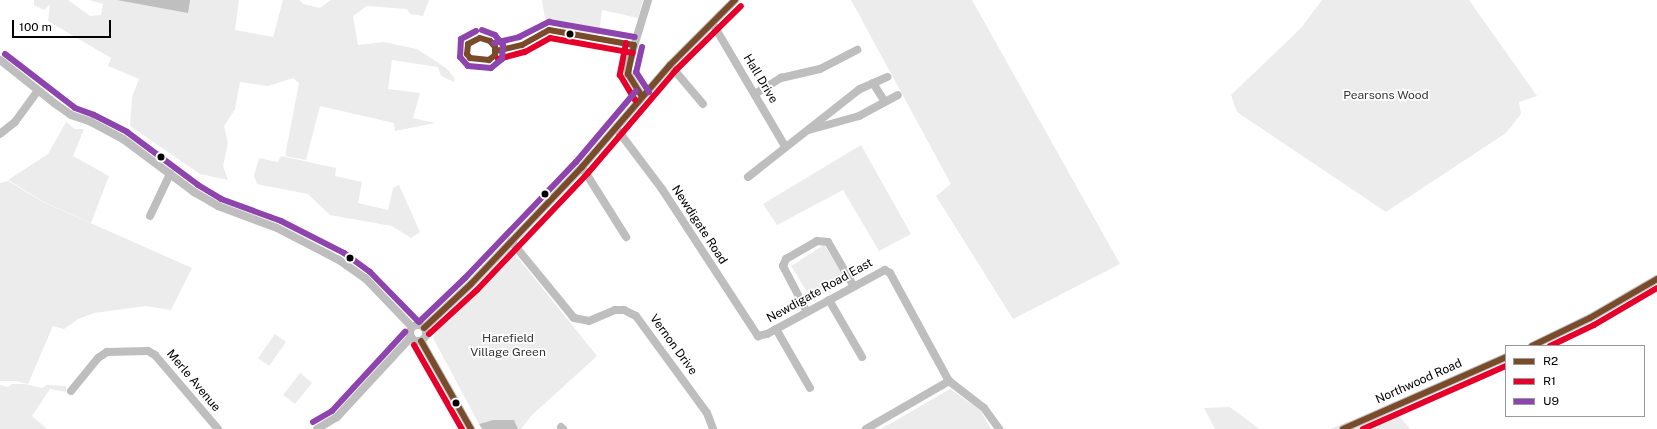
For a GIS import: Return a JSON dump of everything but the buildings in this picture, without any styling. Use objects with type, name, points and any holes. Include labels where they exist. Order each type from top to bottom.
[{"type":"street","points":[[642,96],[628,74],[628,66],[648,0]]},
{"type":"street","points":[[424,328],[471,284],[582,167],[642,96],[736,0]]},
{"type":"street","name":"Hall Drive","points":[[713,24],[785,146]]},
{"type":"street","points":[[755,94],[781,78],[820,69],[857,50]]},
{"type":"street","points":[[0,60],[37,92],[71,115],[91,122],[123,139],[170,174],[218,206],[277,228],[339,260],[366,278],[412,327],[411,337],[337,417],[317,429]]},
{"type":"street","points":[[670,66],[703,104]]},
{"type":"street","points":[[748,177],[785,146],[860,89],[887,77]]},
{"type":"street","points":[[873,83],[885,102]]},
{"type":"street","points":[[0,134],[16,122],[37,92]]},
{"type":"street","points":[[805,132],[859,116],[898,95]]},
{"type":"street","name":"Newdigate Road","points":[[616,128],[662,188],[758,336]]},
{"type":"street","points":[[582,167],[626,237]]},
{"type":"street","points":[[150,216],[170,174]]},
{"type":"street","name":"Vernon Drive","points":[[511,241],[574,318],[589,321],[615,310],[624,310],[636,316],[707,413],[713,429]]},
{"type":"street","points":[[807,312],[783,266],[786,259],[817,241],[828,242],[853,286]]},
{"type":"street","name":"Newdigate Road East","points":[[758,336],[776,330],[879,271],[890,273],[949,381]]},
{"type":"street","points":[[1534,345],[1590,318],[1657,279]]},
{"type":"street","points":[[829,300],[862,357]]},
{"type":"street","points":[[412,327],[417,325],[424,328]]},
{"type":"street","points":[[421,340],[426,335],[424,328]]},
{"type":"street","points":[[776,330],[810,388]]},
{"type":"street","points":[[411,337],[421,340],[471,429]]},
{"type":"street","name":"Merle Avenue","points":[[71,391],[102,355],[112,351],[148,351],[155,355],[218,429]]},
{"type":"street","name":"Northwood Road","points":[[1343,429],[1505,357]]},
{"type":"street","points":[[866,429],[949,381],[984,408],[999,429]]},
{"type":"green space","points":[[34,0],[68,0],[90,16],[101,15],[103,4],[89,0],[239,0],[235,30],[273,37],[283,0],[300,0],[303,4],[320,8],[331,0],[429,0],[423,16],[410,14],[407,9],[367,6],[353,16],[358,45],[384,42],[417,49],[446,68],[454,77],[454,82],[441,76],[438,67],[392,60],[388,89],[420,93],[413,118],[435,123],[395,131],[394,123],[320,106],[306,160],[285,156],[299,83],[293,78],[268,86],[240,82],[235,109],[224,126],[228,143],[223,166],[228,180],[200,174],[130,126],[132,97],[139,79],[108,66],[111,58],[48,21],[50,5],[44,10],[34,5]]},
{"type":"green space","points":[[542,0],[643,0],[638,18],[602,10],[599,35],[560,29],[555,21],[545,19]]},
{"type":"green space","points":[[851,0],[972,0],[1120,264],[1013,319],[936,196],[951,184]]},
{"type":"green space","name":"Pearsons Wood","points":[[1322,0],[1469,0],[1537,96],[1519,102],[1521,114],[1506,133],[1386,212],[1237,112],[1231,95],[1301,28]]},
{"type":"green space","points":[[66,122],[75,129],[84,129],[73,156],[109,176],[91,223],[44,202],[8,180],[48,154]]},
{"type":"green space","points":[[861,145],[911,234],[879,251],[843,190],[777,225],[763,204]]},
{"type":"green space","points":[[281,156],[336,168],[335,176],[362,182],[358,203],[388,210],[393,188],[399,185],[420,232],[411,238],[392,226],[330,215],[308,194],[257,184],[254,176],[259,158],[278,162]]},
{"type":"green space","points":[[8,181],[43,202],[192,268],[171,310],[146,306],[94,313],[78,319],[64,329],[53,326],[28,384],[16,381],[0,381],[0,183]]},
{"type":"green space","points":[[824,245],[847,281],[812,300],[791,266]]},
{"type":"green space","name":"Harefield Village Green","points":[[510,248],[597,356],[532,415],[521,429],[518,429],[514,420],[493,420],[479,424],[433,338],[439,326]]},
{"type":"green space","points":[[275,334],[286,342],[269,366],[258,358]]},
{"type":"green space","points":[[300,373],[312,383],[295,404],[283,395]]},
{"type":"green space","points":[[12,384],[25,384],[42,388],[47,385],[66,386],[66,392],[50,389],[32,416],[47,429],[0,429],[0,385],[8,387]]},
{"type":"green space","points":[[950,389],[980,410],[991,429],[881,429]]},
{"type":"green space","points":[[1230,407],[1259,429],[1215,429],[1204,408]]},
{"type":"green space","points":[[1397,413],[1410,429],[1330,429],[1347,422]]},
{"type":"shaded area","points":[[117,0],[190,0],[188,13]]},
{"type":"shaded area","points":[[493,420],[514,420],[518,429],[482,429],[479,424]]},
{"type":"transit line","name":"R2","points":[[424,328],[471,284],[582,167],[670,65],[735,0]]},
{"type":"transit line","name":"R1","points":[[429,334],[477,290],[588,173],[676,70],[741,6]]},
{"type":"transit line","name":"U9","points":[[494,43],[519,37],[549,22],[635,37]]},
{"type":"transit line","name":"U9","points":[[476,31],[461,39],[460,57],[468,66],[491,68],[502,59],[503,45],[495,35],[482,30]]},
{"type":"transit line","name":"R2","points":[[496,51],[522,45],[549,30],[634,45]]},
{"type":"transit line","name":"R2","points":[[480,38],[490,41],[495,47],[495,55],[489,60],[470,58],[467,54],[468,44],[480,38]]},
{"type":"transit line","name":"R1","points":[[498,59],[525,52],[550,38],[633,53]]},
{"type":"transit line","name":"R1","points":[[626,43],[620,75],[635,100]]},
{"type":"transit line","name":"R2","points":[[634,45],[628,74],[642,96]]},
{"type":"transit line","name":"U9","points":[[642,47],[636,72],[649,92]]},
{"type":"transit line","name":"U9","points":[[5,54],[75,108],[94,115],[127,132],[198,185],[221,199],[281,221],[344,253],[370,272],[418,321]]},
{"type":"transit line","name":"U9","points":[[419,322],[465,278],[576,162],[636,91]]},
{"type":"transit line","name":"R2","points":[[1534,345],[1590,318],[1657,279]]},
{"type":"transit line","name":"R1","points":[[1552,345],[1594,325],[1657,288]]},
{"type":"transit line","name":"U9","points":[[313,422],[332,411],[405,332]]},
{"type":"transit line","name":"R2","points":[[421,341],[471,429]]},
{"type":"transit line","name":"R1","points":[[414,345],[462,429]]},
{"type":"transit line","name":"R2","points":[[1343,429],[1505,357]]},
{"type":"transit line","name":"R1","points":[[1363,429],[1505,366]]}]
